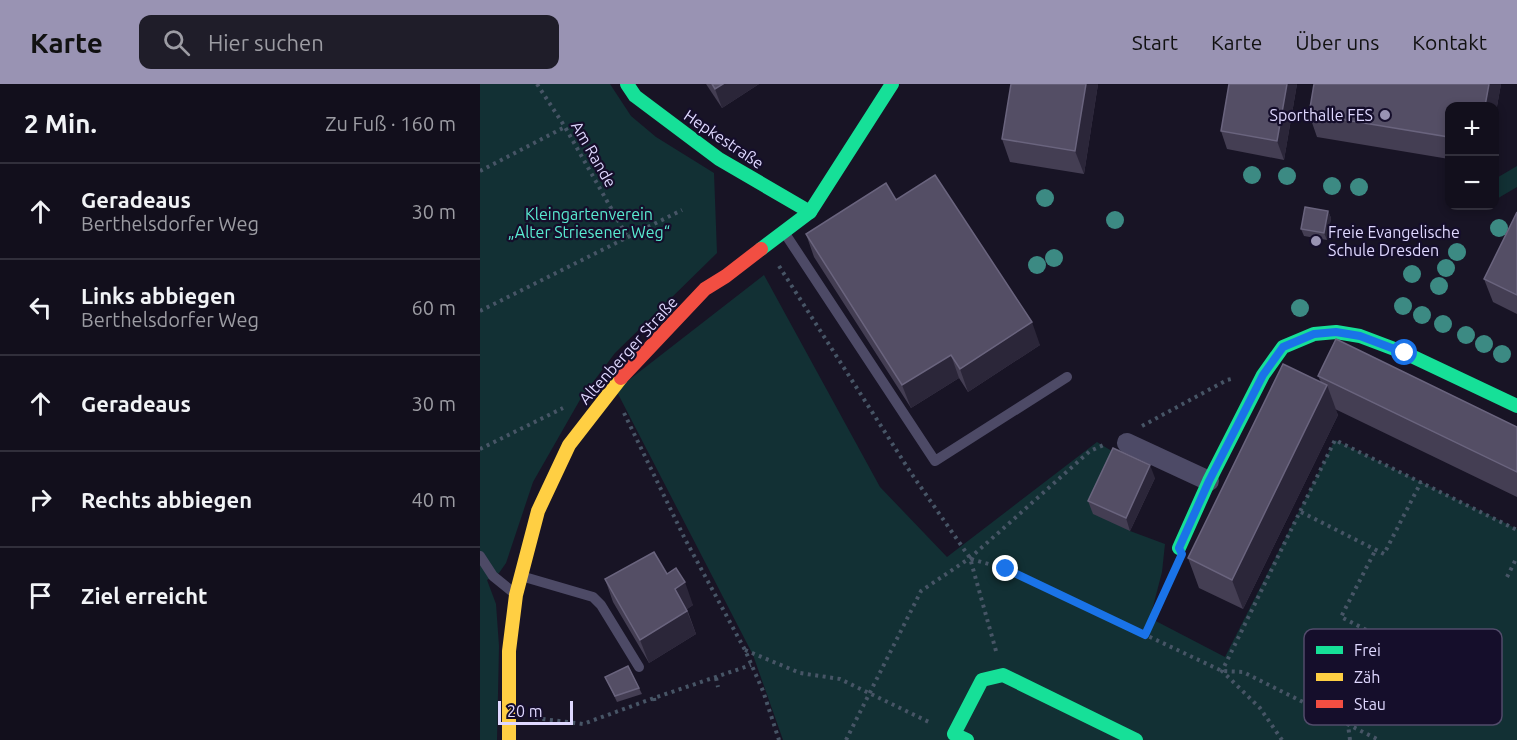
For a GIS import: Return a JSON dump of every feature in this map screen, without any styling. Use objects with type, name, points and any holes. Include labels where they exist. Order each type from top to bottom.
[{"type":"street","name":"Hepkestraße","points":[[627,84],[634,96],[719,159],[810,212]]},
{"type":"street","name":"Altenberger Straße","points":[[509,740],[509,651],[516,595],[538,511],[569,445],[611,389],[705,289],[726,276],[810,212],[892,84]]},
{"type":"street","points":[[1179,548],[1209,481],[1263,375],[1283,347],[1314,334],[1336,332],[1360,336],[1405,353],[1517,406]]},
{"type":"street","points":[[1127,442],[1209,481]]},
{"type":"street","points":[[967,740],[952,737],[982,680],[1003,675],[1136,740]]},
{"type":"lane","points":[[784,232],[935,461],[1067,377]]},
{"type":"lane","points":[[480,556],[493,576],[516,595]]},
{"type":"lane","points":[[521,575],[593,597],[601,605],[639,667]]},
{"type":"path","name":"Am Rande","points":[[537,84],[565,127],[628,238]]},
{"type":"path","points":[[480,171],[565,127]]},
{"type":"path","points":[[480,310],[682,210]]},
{"type":"path","points":[[769,243],[782,271],[833,352],[911,473],[970,558],[1003,675]]},
{"type":"path","points":[[611,389],[685,539],[745,650],[779,740]]},
{"type":"path","points":[[480,449],[567,405]]},
{"type":"path","points":[[1222,671],[1335,440],[1517,530]]},
{"type":"path","points":[[1301,512],[1384,554],[1420,482]]},
{"type":"path","points":[[1145,635],[1182,554],[1179,548]]},
{"type":"path","points":[[1365,629],[1341,617],[1376,549]]},
{"type":"path","points":[[1507,577],[1517,557]]},
{"type":"path","points":[[970,558],[1006,569],[1222,671],[1260,708],[1282,740]]},
{"type":"path","points":[[846,740],[921,591],[970,558]]},
{"type":"path","points":[[745,650],[800,673],[840,679],[952,737]]},
{"type":"path","points":[[509,715],[583,726],[654,698],[751,665]]},
{"type":"path","points":[[1222,671],[1243,672],[1304,702]]},
{"type":"path","points":[[716,678],[718,687]]},
{"type":"path","points":[[654,698],[655,705]]},
{"type":"path","points":[[1348,725],[1350,740]]},
{"type":"path","points":[[1350,725],[1379,740]]},
{"type":"green space","name":"Kleingartenverein „Alter Striesener Weg“","points":[[480,84],[610,84],[631,116],[656,137],[714,173],[717,253],[615,353],[581,398],[533,482],[506,563],[499,573],[487,580],[496,604],[499,646],[497,740],[480,740]]},
{"type":"green space","points":[[1517,166],[1517,187],[1499,198],[1499,177]]},
{"type":"green space","points":[[764,275],[880,487],[947,557],[1097,442],[1120,456],[1130,531],[1165,544],[1162,572],[1150,618],[1225,657],[1335,440],[1517,529],[1517,740],[783,740],[753,655],[616,390]]},
{"type":"building","points":[[712,84],[723,84],[715,89]]},
{"type":"building","points":[[1011,84],[1086,84],[1075,151],[1002,139]]},
{"type":"building","points":[[1229,84],[1287,84],[1277,141],[1221,131]]},
{"type":"building","name":"Sporthalle FES","points":[[1314,84],[1489,84],[1486,102],[1445,102],[1445,136],[1309,114]]},
{"type":"building","points":[[935,175],[1032,322],[960,369],[951,355],[902,385],[806,234],[886,183],[896,200]]},
{"type":"building","points":[[1305,207],[1328,211],[1324,233],[1301,229]]},
{"type":"building","points":[[1517,212],[1517,295],[1484,279]]},
{"type":"building","points":[[1336,339],[1517,427],[1517,472],[1318,376]]},
{"type":"building","points":[[1283,364],[1327,385],[1232,580],[1188,558]]},
{"type":"building","points":[[1113,448],[1150,465],[1126,518],[1088,501]]},
{"type":"building","points":[[654,552],[667,574],[676,568],[685,582],[675,589],[687,611],[640,640],[605,579]]},
{"type":"building","points":[[628,666],[639,688],[615,696],[605,677]]},
{"type":"traffic: fast","points":[[627,84],[635,96],[719,159],[810,212]]},
{"type":"traffic: fast","points":[[761,249],[810,212],[892,84]]},
{"type":"traffic: fast","points":[[1179,548],[1209,481],[1263,375],[1283,347],[1314,334],[1336,332],[1360,336],[1405,353],[1517,406]]},
{"type":"traffic: fast","points":[[967,740],[954,734],[982,680],[1003,675],[1136,740]]},
{"type":"traffic: slow","points":[[509,740],[509,651],[516,595],[538,511],[569,445],[621,378]]},
{"type":"traffic: jam","points":[[621,378],[705,289],[761,249]]},
{"type":"place","name":"Sporthalle FES","points":[[1385,115]]},
{"type":"place","name":"Freie Evangelische Schule Dresden","points":[[1316,241]]},
{"type":"route","points":[[1006,569],[1145,635],[1182,554],[1179,548],[1209,481],[1263,375],[1283,347],[1314,334],[1336,332],[1360,336],[1405,353]]}]
